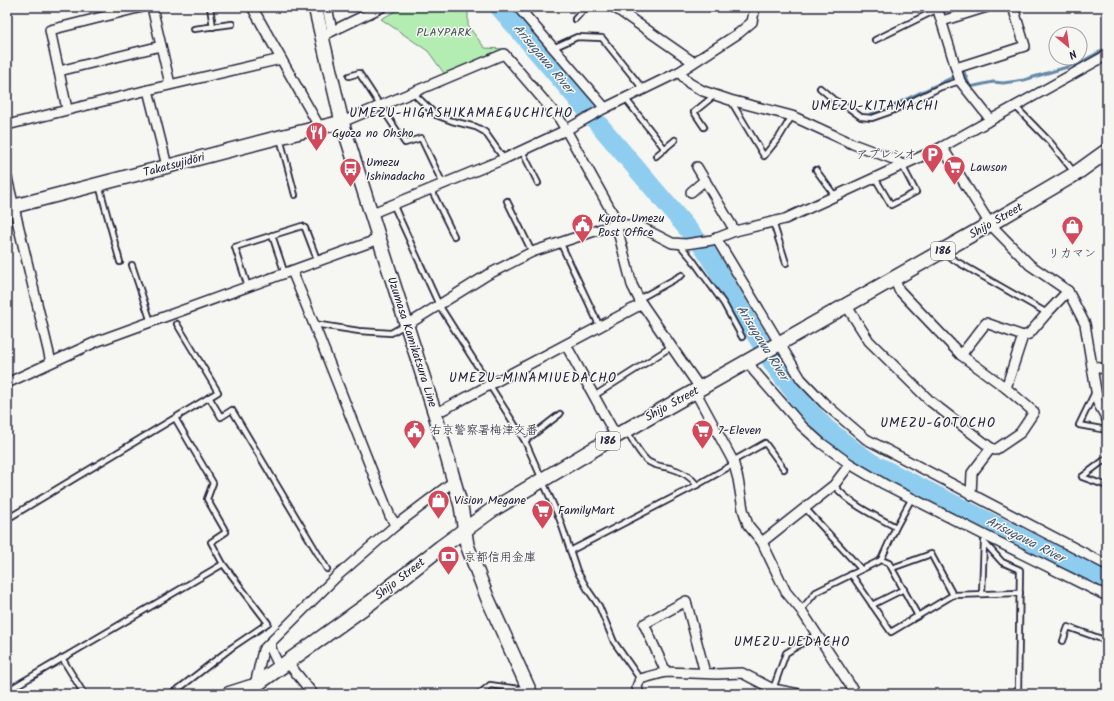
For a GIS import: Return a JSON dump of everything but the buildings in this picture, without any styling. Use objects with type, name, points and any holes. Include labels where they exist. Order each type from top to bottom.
[{"type":"main road","name":"Uzumasa Kamikatsura Line","points":[[315,7],[327,34],[342,122],[370,214],[435,414],[454,481],[467,545],[487,597],[530,691]]},
{"type":"main road","name":"Takatsujidōri","points":[[10,207],[342,122]]},
{"type":"main road","name":"Shijo Street","points":[[243,694],[256,687],[370,603],[492,510],[621,433],[990,224],[1075,174],[1106,153]]},
{"type":"main road","name":"Shijo Street","points":[[229,694],[256,687]]},
{"type":"street","points":[[68,110],[50,30],[142,7]]},
{"type":"street","points":[[152,7],[170,84]]},
{"type":"street","points":[[252,7],[320,128]]},
{"type":"street","points":[[327,7],[327,34],[382,7]]},
{"type":"street","points":[[518,7],[604,108]]},
{"type":"street","points":[[614,7],[693,62]]},
{"type":"street","points":[[370,214],[522,151],[566,130],[604,108],[679,72],[739,33],[752,22],[755,7]]},
{"type":"street","points":[[942,21],[988,7]]},
{"type":"street","points":[[956,68],[1025,46],[1013,7]]},
{"type":"street","points":[[938,8],[960,81],[991,120]]},
{"type":"street","points":[[59,71],[161,46]]},
{"type":"street","points":[[342,122],[504,54],[559,118],[614,216],[632,285],[641,302],[698,389],[733,462],[738,479],[743,510],[748,525],[762,542],[786,592],[802,610],[852,688],[854,694]]},
{"type":"street","points":[[406,325],[487,275],[532,252],[616,224],[639,226],[672,243],[683,244],[714,239],[735,231],[785,219],[942,147],[1107,55]]},
{"type":"street","points":[[7,125],[170,84],[281,59]]},
{"type":"street","points":[[679,72],[689,84],[703,91],[730,100],[792,116],[853,144],[893,159],[902,165]]},
{"type":"street","points":[[148,90],[167,166]]},
{"type":"street","points":[[942,147],[990,224],[1030,265],[1068,291],[1085,324],[1098,403],[1107,419]]},
{"type":"street","points":[[697,167],[735,231]]},
{"type":"street","points":[[7,178],[10,207],[51,362]]},
{"type":"street","points":[[691,192],[705,180]]},
{"type":"street","points":[[7,383],[98,341],[379,239]]},
{"type":"street","points":[[714,239],[778,345],[801,379],[824,403],[866,439],[1107,565]]},
{"type":"street","points":[[289,272],[314,324],[387,509],[396,525]]},
{"type":"street","points":[[846,305],[869,341],[930,401],[991,448],[995,450],[1020,433],[1034,412],[1006,388],[961,355],[899,290],[894,278]]},
{"type":"street","points":[[961,355],[986,323],[1023,336],[1029,334],[1068,291]]},
{"type":"street","points":[[435,414],[600,327],[641,302]]},
{"type":"street","points":[[1006,388],[1023,336]]},
{"type":"street","points":[[566,345],[594,396],[621,433]]},
{"type":"street","points":[[752,359],[754,371],[802,426],[821,443],[850,464],[985,539],[1107,596]]},
{"type":"street","points":[[1092,366],[1107,370]]},
{"type":"street","points":[[971,495],[972,473],[991,448]]},
{"type":"street","points":[[762,542],[834,485],[850,464]]},
{"type":"street","points":[[256,687],[263,650],[336,577],[396,525],[454,481]]},
{"type":"street","points":[[666,672],[644,624],[686,601],[705,673]]},
{"type":"street","points":[[270,643],[272,651],[284,665],[314,694]]},
{"type":"street","points":[[639,694],[637,687],[640,679],[666,672],[742,673],[773,689],[799,694]]},
{"type":"lane","points":[[210,7],[213,27]]},
{"type":"lane","points":[[575,19],[586,7]]},
{"type":"lane","points":[[874,40],[938,8]]},
{"type":"lane","points":[[194,29],[232,24]]},
{"type":"lane","points":[[553,48],[577,37],[602,38],[643,89]]},
{"type":"lane","points":[[348,76],[359,72],[405,143],[420,138],[442,184]]},
{"type":"lane","points":[[820,88],[834,100],[846,106],[861,117],[872,118],[892,111],[940,87],[960,81]]},
{"type":"lane","points":[[413,93],[436,115],[452,122],[476,127],[485,132],[504,159]]},
{"type":"lane","points":[[704,128],[694,112],[715,95]]},
{"type":"lane","points":[[625,98],[665,149]]},
{"type":"lane","points":[[730,100],[764,156],[780,136],[792,116]]},
{"type":"lane","points":[[1015,106],[1050,142],[1075,174]]},
{"type":"lane","points":[[280,137],[295,195]]},
{"type":"lane","points":[[656,156],[676,140]]},
{"type":"lane","points":[[522,151],[538,183]]},
{"type":"lane","points":[[875,178],[891,205],[916,192],[902,165]]},
{"type":"lane","points":[[816,170],[835,196]]},
{"type":"lane","points":[[99,184],[120,262]]},
{"type":"lane","points":[[431,189],[454,236]]},
{"type":"lane","points":[[507,201],[532,252]]},
{"type":"lane","points":[[393,204],[439,305],[525,441],[560,520],[577,571],[599,606],[614,642],[640,679]]},
{"type":"lane","points":[[773,222],[786,263]]},
{"type":"lane","points":[[248,287],[235,247],[302,226],[305,228],[318,262]]},
{"type":"lane","points":[[272,235],[289,272]]},
{"type":"lane","points":[[560,242],[600,327]]},
{"type":"lane","points":[[683,244],[724,304],[742,337]]},
{"type":"lane","points":[[945,250],[949,258],[1047,313]]},
{"type":"lane","points":[[132,265],[150,322]]},
{"type":"lane","points":[[641,302],[682,275]]},
{"type":"lane","points":[[7,519],[218,392],[177,324]]},
{"type":"lane","points":[[314,324],[359,331],[391,333],[406,325]]},
{"type":"lane","points":[[594,396],[671,347]]},
{"type":"lane","points":[[1096,390],[1079,424],[1107,430]]},
{"type":"lane","points":[[209,397],[221,417],[232,410],[327,569]]},
{"type":"lane","points":[[525,441],[560,414]]},
{"type":"lane","points":[[170,694],[231,648],[268,624],[223,564],[211,542],[226,532],[207,498],[213,483],[174,418]]},
{"type":"lane","points":[[621,433],[648,461],[659,467],[680,471],[690,477],[697,485]]},
{"type":"lane","points":[[570,552],[697,485],[765,443],[784,469]]},
{"type":"lane","points":[[1107,458],[1082,477],[1107,486]]},
{"type":"lane","points":[[834,485],[842,495],[868,512],[896,527]]},
{"type":"lane","points":[[802,610],[816,592],[881,560],[896,527],[912,498]]},
{"type":"lane","points":[[806,508],[861,569]]},
{"type":"lane","points":[[985,539],[1002,562],[1020,570],[1018,694]]},
{"type":"lane","points":[[982,594],[985,539]]},
{"type":"lane","points":[[892,568],[931,554],[953,596]]},
{"type":"lane","points":[[881,560],[889,563],[918,616]]},
{"type":"lane","points":[[7,691],[223,564]]},
{"type":"lane","points":[[851,574],[891,632],[953,596],[1020,593]]},
{"type":"lane","points":[[872,606],[904,589]]},
{"type":"lane","points":[[1063,641],[1068,627],[1107,641]]},
{"type":"lane","points":[[773,689],[786,652],[817,634]]},
{"type":"lane","points":[[62,658],[84,694]]},
{"type":"lane","points":[[479,694],[490,685],[530,691]]},
{"type":"green space","name":"PLAYPARK","points":[[403,7],[466,7],[468,10],[468,26],[485,48],[504,49],[446,76],[428,51],[381,19]]},
{"type":"waterway","name":"Arisugawa River","points":[[499,7],[704,248],[774,365],[803,404],[827,429],[872,463],[1107,581]]},
{"type":"waterway","points":[[870,114],[886,111],[900,102],[964,72],[970,87],[993,82],[1003,83],[1024,80],[1077,64],[1107,48]]},
{"type":"place","name":"Gyoza no Ohsho","points":[[317,152]]},
{"type":"place","name":"アプレシオ","points":[[932,174]]},
{"type":"place","name":"Lawson","points":[[954,186]]},
{"type":"place","name":"Umezu Ishinadacho","points":[[351,188]]},
{"type":"place","name":"Kyoto Umezu Post Office","points":[[582,244]]},
{"type":"place","name":"リカマン","points":[[1072,246]]},
{"type":"place","name":"右京警察署梅津交番","points":[[414,450]]},
{"type":"place","name":"7-Eleven","points":[[702,450]]},
{"type":"place","name":"Vision Megane","points":[[439,520]]},
{"type":"place","name":"FamilyMart","points":[[542,530]]},
{"type":"place","name":"京都信用金庫","points":[[448,576]]},
{"type":"district","name":"UMEZU-KITAMACHI","points":[[875,106]]},
{"type":"district","name":"UMEZU-HIGASHIKAMAEGUCHICHO","points":[[461,113]]},
{"type":"district","name":"UMEZU-MINAMIUEDACHO","points":[[533,378]]},
{"type":"district","name":"UMEZU-GOTOCHO","points":[[938,423]]},
{"type":"district","name":"UMEZU-UEDACHO","points":[[792,642]]}]
